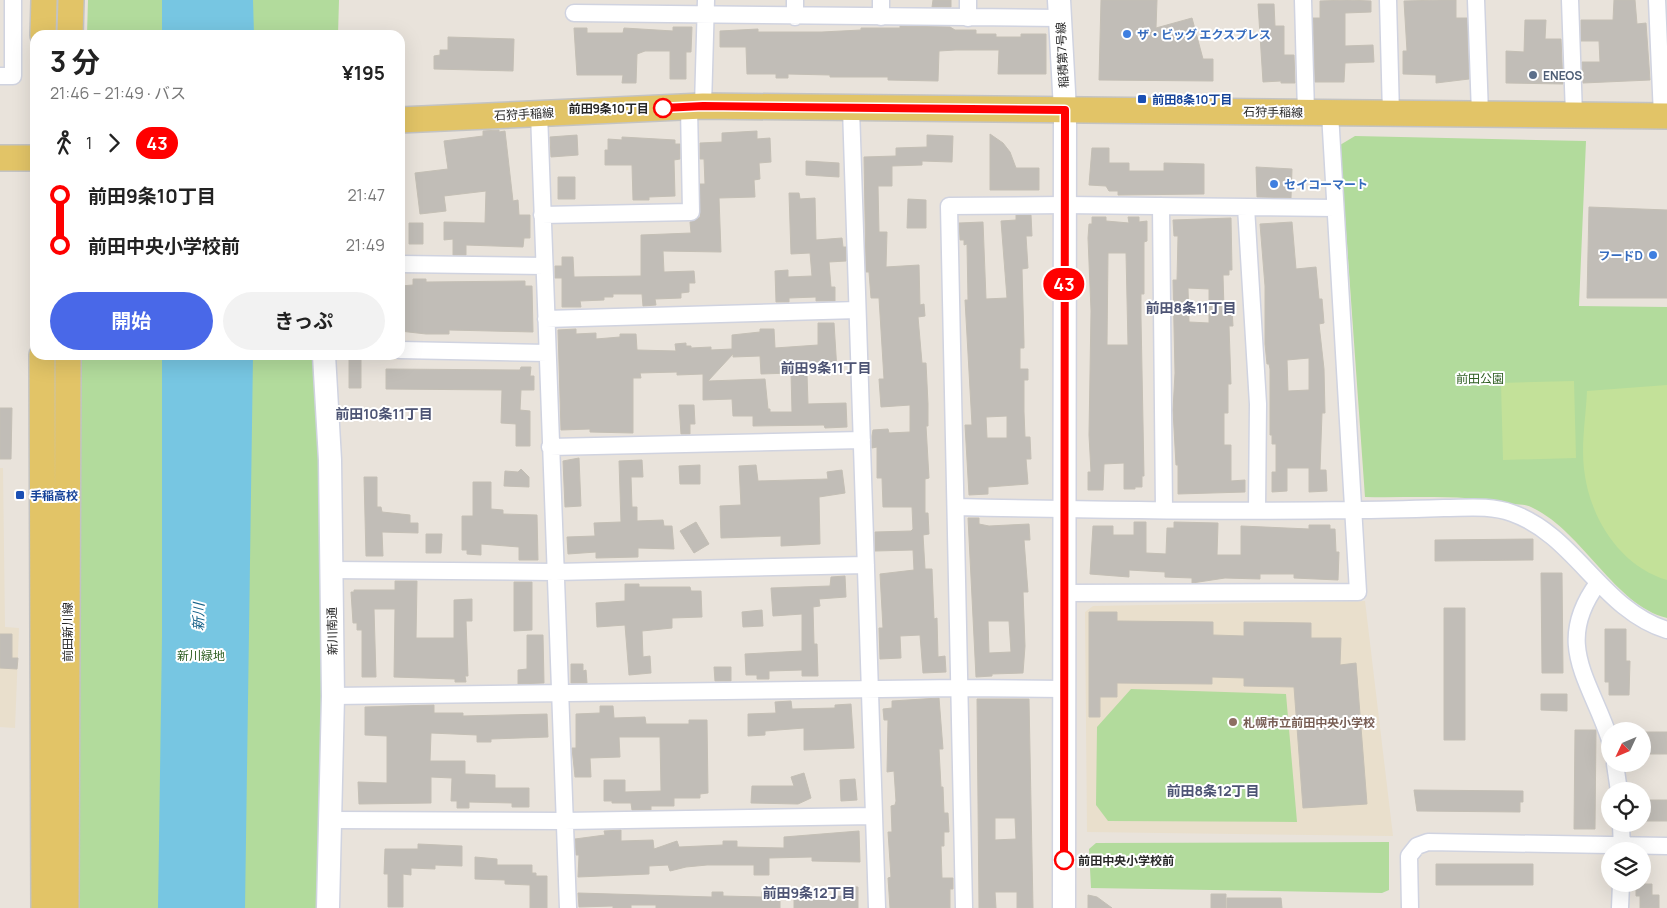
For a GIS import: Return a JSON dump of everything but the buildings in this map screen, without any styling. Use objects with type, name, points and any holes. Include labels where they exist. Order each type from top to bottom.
[{"type":"main road","points":[[43,30],[44,0]]},
{"type":"main road","points":[[70,30],[71,0]]},
{"type":"main road","name":"石狩手稲線","points":[[405,120],[696,106],[1664,116]]},
{"type":"main road","points":[[0,158],[30,158]]},
{"type":"main road","name":"前田新川線","points":[[42,360],[44,908]]},
{"type":"main road","name":"前田新川線","points":[[66,908],[68,360]]},
{"type":"street","points":[[0,76],[13,76],[13,0]]},
{"type":"street","points":[[795,0],[795,17]]},
{"type":"street","points":[[880,17],[881,0]]},
{"type":"street","points":[[968,0],[968,18]]},
{"type":"street","points":[[1064,593],[1358,592],[1335,208],[1318,113],[1303,0]]},
{"type":"street","points":[[1388,0],[1391,114]]},
{"type":"street","points":[[1476,0],[1480,114]]},
{"type":"street","points":[[1570,0],[1574,116]]},
{"type":"street","points":[[1658,0],[1664,116]]},
{"type":"street","points":[[574,13],[614,7],[706,7],[795,17],[968,18],[1060,9]]},
{"type":"street","points":[[542,214],[691,212],[696,106],[706,7]]},
{"type":"street","name":"稲積第7号線","points":[[1060,9],[1065,110],[1064,908]]},
{"type":"street","points":[[850,108],[877,908]]},
{"type":"street","points":[[539,113],[568,908]]},
{"type":"street","points":[[964,908],[949,206],[1064,205],[1335,208]]},
{"type":"street","points":[[1161,206],[1164,510]]},
{"type":"street","points":[[1246,207],[1258,404],[1257,510]]},
{"type":"street","points":[[405,264],[544,266]]},
{"type":"street","points":[[546,319],[857,310]]},
{"type":"street","points":[[405,350],[547,353]]},
{"type":"street","name":"新川南通","points":[[324,360],[330,460],[333,696],[328,908]]},
{"type":"street","points":[[550,447],[862,440]]},
{"type":"street","points":[[956,507],[1164,510],[1352,510],[1485,507],[1511,512],[1538,525],[1562,544],[1613,598],[1643,620],[1667,630]]},
{"type":"street","points":[[331,570],[555,572],[866,565]]},
{"type":"street","points":[[1598,583],[1588,596],[1575,633],[1578,661],[1604,722]]},
{"type":"street","points":[[333,696],[959,688],[1064,690]]},
{"type":"street","points":[[329,820],[564,820],[874,816]]},
{"type":"street","points":[[1410,908],[1409,856],[1417,846],[1428,842],[1601,847]]},
{"type":"street","points":[[1651,847],[1667,846]]},
{"type":"street","points":[[1620,908],[1621,892]]},
{"type":"shaded area","points":[[0,468],[3,468],[5,627],[19,628],[15,728],[0,727]]},
{"type":"shaded area","name":"札幌市立前田中央小学校","points":[[1365,601],[1393,836],[1087,832],[1085,612],[1093,606]]},
{"type":"green space","points":[[88,0],[339,0],[338,30],[87,30]]},
{"type":"green space","name":"前田公園","points":[[1355,136],[1586,141],[1579,306],[1667,307],[1667,618],[1648,610],[1631,599],[1567,533],[1550,518],[1529,506],[1458,498],[1365,497],[1340,145]]},
{"type":"green space","name":"新川緑地","points":[[81,360],[317,360],[323,627],[320,908],[78,908]]},
{"type":"green space","points":[[1574,381],[1576,458],[1503,460],[1501,383]]},
{"type":"green space","points":[[1667,385],[1667,580],[1650,573],[1634,563],[1609,537],[1592,504],[1584,469],[1583,450],[1587,391]]},
{"type":"green space","points":[[1131,689],[1286,694],[1297,822],[1108,821],[1096,805],[1097,727]]},
{"type":"green space","points":[[1389,842],[1389,890],[1382,893],[1091,888],[1089,849],[1096,843]]},
{"type":"water","points":[[162,0],[253,0],[254,30],[162,30]]},
{"type":"water","name":"新川","points":[[162,360],[253,360],[245,908],[158,908],[162,637]]},
{"type":"bus line","name":"43","points":[[663,108],[703,106],[1065,110],[1064,860]]},
{"type":"place","name":"ザ・ビッグ エクスプレス","points":[[1127,34]]},
{"type":"place","name":"ENEOS","points":[[1533,75]]},
{"type":"place","name":"前田8条10丁目","points":[[1142,99]]},
{"type":"place","name":"前田9条10丁目","points":[[663,108]]},
{"type":"place","name":"セイコーマート","points":[[1274,184]]},
{"type":"place","name":"フードD","points":[[1653,255]]},
{"type":"place","name":"手稲高校","points":[[20,495]]},
{"type":"place","name":"札幌市立前田中央小学校","points":[[1233,722]]},
{"type":"place","name":"前田中央小学校前","points":[[1064,860]]},
{"type":"district","name":"前田8条11丁目","points":[[1191,307]]},
{"type":"district","name":"前田9条11丁目","points":[[826,367]]},
{"type":"district","name":"前田10条11丁目","points":[[384,413]]},
{"type":"district","name":"前田8条12丁目","points":[[1213,790]]},
{"type":"district","name":"前田9条12丁目","points":[[809,892]]}]
